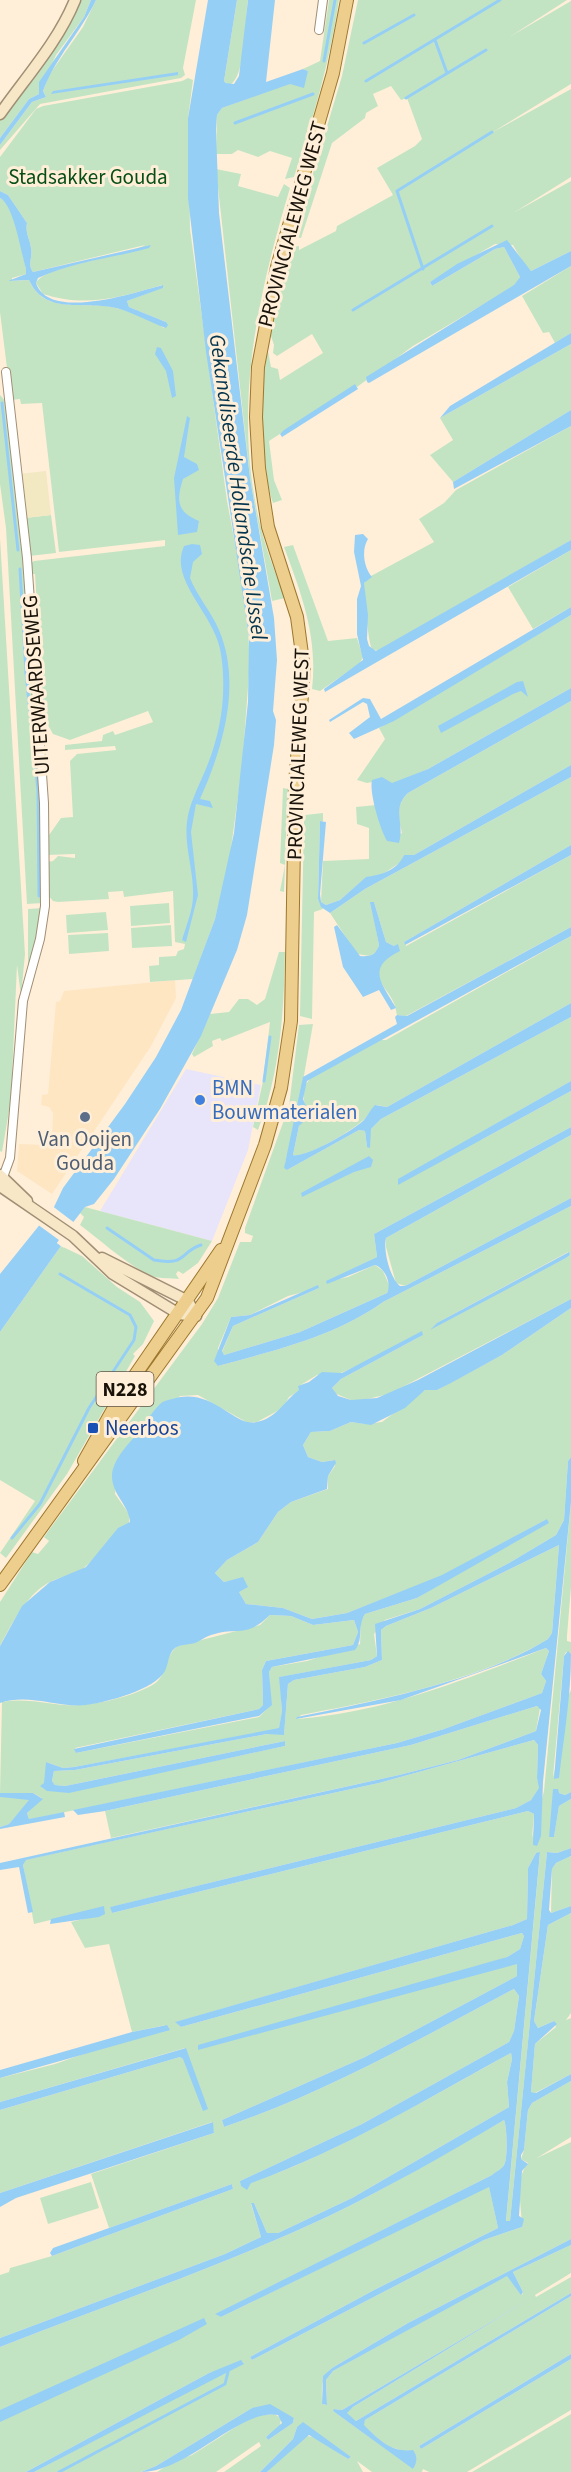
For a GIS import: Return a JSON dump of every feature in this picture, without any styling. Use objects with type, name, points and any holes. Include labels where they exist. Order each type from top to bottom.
[{"type":"main road","points":[[0,114],[51,44],[68,18],[75,0]]},
{"type":"main road","name":"PROVINCIALEWEG WEST","points":[[0,1585],[207,1298],[274,1115],[291,1021],[295,784],[304,669],[297,618],[268,527],[259,468],[256,417],[258,367],[277,267],[333,73],[347,0]]},
{"type":"main road","points":[[1,1181],[96,1255],[112,1274],[179,1314],[196,1316]]},
{"type":"main road","name":"PROVINCIALEWEG WEST","points":[[72,1484],[120,1397],[188,1301],[234,1228]]},
{"type":"main road","points":[[96,1255],[188,1301],[196,1316]]},
{"type":"street","points":[[319,30],[323,0]]},
{"type":"street","name":"UITERWAARDSEWEG","points":[[1,1181],[11,1150],[24,996],[40,939],[45,906],[44,803],[27,558],[6,372]]},
{"type":"shaded area","points":[[175,980],[176,998],[151,1046],[52,1194],[17,1171],[19,1144],[48,1145],[52,1138],[53,1113],[49,1107],[41,1105],[42,1095],[48,1094],[56,1002],[60,1001],[64,991]]},
{"type":"shaded area","points":[[186,1069],[261,1085],[248,1150],[212,1241],[100,1211]]},
{"type":"green space","points":[[80,0],[91,0],[84,17],[56,55],[39,94],[29,99],[0,138],[0,118]]},
{"type":"green space","points":[[96,0],[196,0],[183,68],[185,75],[181,78],[40,104],[0,150],[0,145],[32,102],[46,97],[43,91],[49,75],[83,27]]},
{"type":"green space","points":[[237,0],[248,0],[245,33],[239,72],[235,81],[229,85],[224,81]]},
{"type":"green space","points":[[329,0],[339,0],[331,45],[294,177],[285,179],[292,158],[270,151],[258,157],[238,150],[232,154],[216,154],[217,115],[222,108],[290,83],[308,71],[303,69],[320,61]]},
{"type":"green space","points":[[358,0],[567,0],[511,36],[571,1],[571,84],[493,132],[571,89],[571,177],[515,212],[571,181],[571,251],[531,271],[513,245],[495,244],[430,282],[432,286],[495,249],[504,247],[520,277],[514,286],[413,346],[357,387],[355,385],[269,441],[274,480],[282,500],[273,503],[266,471],[263,427],[263,384],[268,351],[271,367],[278,369],[280,380],[323,353],[312,334],[277,356],[273,353],[274,345],[270,333],[290,247],[299,246],[299,250],[336,231],[337,226],[393,195],[377,168],[415,146],[422,139],[407,98],[401,100],[391,86],[373,94],[378,106],[366,113],[365,118],[332,143],[301,238],[294,237],[342,76]]},
{"type":"green space","name":"Stadsakker Gouda","points":[[188,78],[193,80],[188,118],[190,229],[227,501],[246,602],[250,661],[242,767],[229,863],[215,919],[193,979],[150,982],[149,966],[159,965],[159,957],[176,956],[178,951],[184,949],[185,944],[175,942],[173,891],[124,897],[123,891],[108,892],[109,899],[58,902],[53,901],[47,894],[47,862],[53,861],[58,856],[75,858],[75,854],[47,855],[47,838],[61,818],[73,817],[70,761],[77,754],[116,750],[115,746],[65,750],[65,745],[102,741],[103,735],[113,731],[115,735],[153,722],[148,711],[70,740],[53,734],[44,718],[35,574],[31,574],[30,564],[34,561],[165,546],[165,540],[59,552],[42,403],[21,404],[20,399],[11,400],[0,312],[0,198],[11,210],[18,230],[26,269],[26,274],[12,278],[12,281],[29,280],[36,291],[44,298],[54,302],[112,307],[140,315],[164,328],[166,322],[129,307],[127,301],[162,288],[162,285],[103,299],[74,300],[43,294],[36,283],[42,277],[68,267],[121,254],[145,245],[33,272],[30,266],[31,252],[27,223],[8,195],[0,191],[0,157],[36,109],[43,106],[182,81]]},
{"type":"green space","points":[[216,169],[241,174],[238,186],[278,197],[284,184],[290,188],[259,311],[252,353],[249,394],[248,436],[259,520],[267,550],[285,598],[272,601],[250,478]]},
{"type":"green space","points":[[571,266],[571,333],[555,343],[549,332],[543,333],[522,296]]},
{"type":"green space","points":[[571,344],[571,410],[453,482],[430,455],[453,440],[440,418]]},
{"type":"green space","points":[[0,395],[7,403],[26,591],[39,778],[43,903],[27,904],[6,528],[0,484]]},
{"type":"green space","points":[[571,426],[571,540],[378,651],[372,649],[364,583],[371,576],[434,542],[419,519],[444,503],[456,490]]},
{"type":"green space","points":[[51,515],[56,553],[29,556],[25,518]]},
{"type":"green space","points":[[0,538],[25,954],[21,996],[17,965],[11,1099],[2,1152],[0,1151]]},
{"type":"green space","points":[[293,545],[328,641],[357,638],[363,657],[360,663],[320,691],[312,689],[311,634],[297,582],[284,547]]},
{"type":"green space","points":[[571,550],[571,607],[533,629],[508,587]]},
{"type":"green space","points":[[571,615],[571,688],[428,769],[392,784],[383,780],[367,783],[357,780],[385,739],[379,728]]},
{"type":"green space","points":[[571,701],[571,765],[414,855],[404,855],[401,862],[377,878],[363,880],[340,900],[326,905],[321,902],[323,861],[369,859],[369,828],[357,824],[356,807],[376,805],[387,841],[402,833],[399,807],[408,793]]},
{"type":"green space","points":[[571,777],[571,845],[404,942],[406,946],[571,855],[571,927],[406,1016],[397,1015],[393,1001],[379,977],[380,966],[394,946],[386,942],[374,902],[371,903],[379,945],[377,951],[370,956],[357,954],[330,913],[365,889]]},
{"type":"green space","points":[[283,788],[288,789],[284,892],[280,891],[285,865],[280,863]]},
{"type":"green space","points":[[323,813],[323,821],[320,822],[318,899],[323,909],[314,912],[312,1019],[300,1016],[304,821],[305,815]]},
{"type":"green space","points":[[169,903],[170,923],[131,926],[130,906]]},
{"type":"green space","points":[[43,908],[43,919],[28,972],[28,909]]},
{"type":"green space","points":[[106,912],[108,930],[67,933],[66,915]]},
{"type":"green space","points":[[171,925],[172,946],[132,948],[131,928]]},
{"type":"green space","points":[[108,933],[109,951],[69,954],[68,935]]},
{"type":"green space","points":[[571,936],[571,1003],[387,1107],[377,1105],[361,1122],[328,1143],[308,1153],[293,1155],[299,1126],[308,1111],[304,1103],[304,1089],[312,1077],[379,1040],[386,1040]]},
{"type":"green space","points":[[279,952],[285,952],[279,1042],[271,1087],[258,1130],[253,1127],[263,1081],[270,1022],[222,1041],[220,1038],[212,1041],[213,1046],[194,1057],[192,1054],[210,1014],[229,1012],[239,999],[248,999],[257,1005],[265,999]]},
{"type":"green space","points":[[571,1017],[571,1081],[478,1134],[481,1140],[571,1091],[571,1127],[374,1234],[377,1257],[326,1282],[348,1277],[375,1265],[383,1271],[390,1287],[387,1293],[300,1332],[224,1355],[222,1352],[233,1326],[319,1288],[288,1296],[250,1315],[231,1317],[218,1348],[218,1366],[304,1341],[345,1324],[383,1302],[571,1206],[571,1299],[389,1394],[363,1400],[351,1400],[334,1393],[332,1388],[341,1379],[423,1335],[341,1373],[317,1375],[299,1386],[300,1390],[289,1397],[283,1408],[257,1422],[248,1423],[198,1395],[180,1396],[141,1429],[119,1458],[115,1494],[129,1514],[129,1524],[111,1537],[83,1569],[52,1581],[35,1593],[22,1609],[0,1646],[0,1602],[32,1552],[38,1554],[49,1541],[44,1537],[202,1324],[218,1298],[240,1242],[251,1242],[253,1236],[245,1233],[245,1228],[289,1106],[299,1025],[313,1024],[296,1121],[285,1163],[287,1170],[359,1130],[365,1131],[367,1147],[371,1129],[381,1119]],"holes":[[[568,1252],[570,1255],[566,1258],[437,1323]]]},
{"type":"green space","points":[[571,1135],[571,1198],[405,1286],[396,1283],[386,1247],[386,1238]]},
{"type":"green space","points":[[85,1207],[212,1241],[198,1263],[183,1274],[178,1271],[176,1274],[179,1279],[155,1277],[123,1259],[80,1225],[84,1217],[80,1213]]},
{"type":"green space","points":[[61,1246],[82,1256],[117,1287],[140,1302],[154,1321],[143,1344],[133,1354],[135,1356],[67,1474],[6,1558],[0,1553],[35,1501],[0,1480],[0,1332]]},
{"type":"green space","points":[[571,1308],[571,1457],[568,1461],[564,1520],[556,1535],[509,1563],[420,1609],[385,1620],[374,1634],[377,1656],[371,1660],[280,1677],[282,1712],[279,1729],[74,1767],[63,1768],[46,1762],[47,1791],[153,1774],[285,1746],[285,1741],[65,1786],[55,1785],[52,1781],[54,1771],[75,1770],[267,1734],[284,1734],[288,1684],[294,1680],[365,1667],[382,1660],[381,1630],[386,1626],[431,1608],[559,1545],[552,1633],[548,1639],[522,1653],[461,1677],[395,1696],[301,1715],[297,1719],[361,1710],[393,1702],[455,1683],[546,1648],[549,1651],[541,1674],[546,1681],[542,1693],[444,1729],[397,1743],[32,1819],[29,1819],[27,1813],[42,1798],[33,1793],[0,1793],[2,1702],[26,1701],[75,1705],[99,1703],[123,1697],[145,1689],[159,1680],[171,1654],[178,1646],[260,1625],[270,1615],[291,1616],[313,1625],[354,1620],[358,1632],[353,1645],[266,1661],[262,1670],[263,1705],[259,1709],[75,1748],[76,1753],[259,1717],[271,1705],[269,1672],[272,1667],[307,1661],[360,1644],[361,1620],[365,1614],[417,1598],[547,1519],[442,1576],[347,1613],[312,1619],[283,1608],[246,1604],[239,1592],[243,1578],[224,1582],[215,1573],[227,1560],[258,1542],[278,1512],[291,1502],[328,1489],[328,1476],[335,1466],[334,1460],[322,1462],[308,1457],[303,1445],[311,1432],[330,1431],[351,1422],[366,1424],[382,1422],[425,1390],[437,1390],[502,1355]]},
{"type":"green space","points":[[571,1502],[571,1587],[567,1641],[571,1642],[571,1654],[566,1652],[564,1656],[553,1777],[563,1741],[566,1700],[571,1690],[571,1792],[565,1795],[559,1793],[549,1837],[554,1836],[559,1806],[571,1799],[571,1848],[557,1853],[547,1852],[510,2221],[506,2222],[540,1853],[536,1853],[528,1868],[527,1919],[513,1925],[176,2022],[181,2027],[522,1933],[524,1936],[520,1949],[507,1957],[401,1994],[517,1963],[517,1976],[365,2057],[222,2120],[224,2127],[336,2082],[514,1989],[519,1996],[514,2031],[509,2042],[362,2124],[240,2181],[260,2178],[292,2167],[330,2150],[511,2053],[512,2059],[507,2082],[509,2107],[352,2198],[278,2233],[267,2233],[254,2203],[251,2204],[261,2237],[225,2254],[0,2338],[0,2275],[9,2272],[10,2268],[52,2256],[233,2189],[232,2184],[109,2228],[91,2174],[214,2133],[212,2122],[0,2193],[0,2110],[180,2057],[183,2059],[185,2048],[0,2102],[0,2078],[55,2064],[166,2025],[132,2032],[109,1944],[85,1948],[71,1922],[104,1914],[104,1907],[34,1924],[23,1865],[25,1860],[379,1783],[534,1740],[538,1745],[537,1778],[540,1788],[531,1800],[516,1808],[111,1907],[112,1913],[528,1811],[534,1814],[532,1838],[544,1791]]},
{"type":"green space","points":[[537,1706],[540,1708],[536,1731],[458,1760],[111,1838],[105,1811],[411,1745]]},
{"type":"green space","points":[[0,1797],[27,1797],[30,1800],[9,1824],[0,1827]]},
{"type":"green space","points":[[571,1856],[571,1906],[551,1913],[552,1869],[556,1863]]},
{"type":"green space","points":[[571,1913],[571,2013],[566,2020],[571,2018],[571,2074],[535,2093],[531,2092],[535,2044],[556,2027],[554,2021],[538,2028],[534,2021],[548,1925]]},
{"type":"green space","points":[[571,2081],[571,2137],[537,2158],[571,2142],[571,2239],[408,2323],[332,2368],[325,2375],[322,2404],[327,2405],[326,2380],[333,2371],[507,2275],[522,2295],[523,2292],[513,2272],[571,2245],[571,2273],[535,2295],[536,2297],[571,2277],[571,2293],[356,2421],[346,2413],[353,2407],[528,2300],[342,2410],[333,2411],[414,2469],[403,2451],[385,2445],[363,2425],[365,2420],[571,2296],[571,2354],[419,2446],[421,2449],[571,2359],[571,2410],[467,2472],[429,2472],[423,2469],[422,2472],[372,2472],[357,2461],[363,2472],[267,2472],[305,2436],[321,2441],[348,2459],[351,2457],[297,2427],[293,2439],[260,2472],[224,2472],[261,2446],[259,2442],[216,2472],[157,2472],[174,2461],[192,2455],[253,2416],[274,2414],[281,2418],[280,2426],[266,2437],[268,2440],[293,2423],[294,2418],[252,2408],[156,2466],[141,2472],[34,2472],[244,2362],[209,2373],[26,2472],[0,2472],[0,2347],[207,2268],[329,2216],[418,2170],[504,2120],[507,2142],[505,2162],[502,2168],[492,2175],[216,2314],[221,2317],[489,2186],[498,2228],[376,2289],[250,2357],[252,2360],[484,2240],[522,2227],[520,2186],[528,2163],[521,2159],[528,2110],[532,2103]]},
{"type":"green space","points":[[91,2182],[99,2208],[48,2224],[40,2198]]},
{"type":"green space","points":[[571,2414],[571,2472],[472,2472]]},
{"type":"sand","points":[[46,471],[51,515],[25,518],[19,474]]},
{"type":"water","points":[[91,0],[96,0],[48,79],[43,91],[46,97],[32,102],[0,145],[0,138],[29,99],[39,94],[39,82],[84,17]]},
{"type":"water","name":"Gekanaliseerde Hollandsche IJssel","points":[[208,0],[237,0],[224,81],[226,83],[234,84],[239,76],[248,0],[275,0],[266,82],[303,69],[308,71],[304,88],[290,84],[222,108],[217,115],[216,130],[219,213],[250,478],[274,618],[277,660],[273,711],[276,720],[274,745],[247,915],[237,950],[201,1036],[160,1109],[114,1179],[94,1204],[85,1207],[57,1243],[61,1246],[0,1332],[0,1274],[54,1207],[63,1188],[125,1104],[156,1057],[181,1010],[215,919],[234,833],[248,702],[249,637],[206,352],[188,198],[188,118]]},
{"type":"water","points":[[178,72],[178,75],[51,94],[53,91]]},
{"type":"water","points":[[0,191],[8,195],[27,223],[31,252],[30,266],[33,272],[151,245],[149,248],[65,268],[38,278],[36,283],[44,295],[58,301],[75,303],[114,298],[163,285],[163,288],[127,301],[129,307],[166,322],[168,325],[166,328],[132,313],[111,307],[53,302],[36,291],[29,280],[8,281],[26,274],[26,269],[13,219],[5,202],[0,198]]},
{"type":"water","points":[[507,240],[531,271],[571,251],[571,266],[369,383],[367,382],[366,377],[514,285],[520,277],[504,247],[495,249],[432,286],[430,282],[457,264]]},
{"type":"water","points":[[571,333],[571,344],[440,418],[450,406]]},
{"type":"water","points":[[157,347],[161,348],[173,371],[176,396],[172,398],[166,371],[155,354]]},
{"type":"water","points":[[355,384],[358,389],[282,437],[280,434],[284,430]]},
{"type":"water","points":[[571,410],[571,426],[454,489],[453,482]]},
{"type":"water","points":[[187,416],[190,418],[184,457],[197,464],[199,470],[183,479],[179,500],[182,510],[199,521],[197,532],[178,535],[174,478]]},
{"type":"water","points":[[363,534],[368,539],[364,559],[372,577],[364,583],[368,615],[367,639],[369,646],[376,651],[571,540],[571,550],[325,692],[324,689],[363,660],[357,634],[357,599],[361,586],[354,552],[355,535]]},
{"type":"water","points":[[200,545],[202,554],[193,562],[190,578],[219,630],[226,651],[229,694],[227,716],[216,759],[200,799],[210,801],[213,808],[196,804],[191,832],[198,895],[186,942],[182,940],[193,901],[186,831],[188,815],[211,757],[219,728],[223,699],[223,669],[217,640],[182,572],[181,559],[184,546]]},
{"type":"water","points":[[571,607],[571,615],[394,721],[354,739],[349,733],[370,717],[367,704],[363,702],[330,722],[329,720],[363,698],[370,699],[381,719]]},
{"type":"water","points":[[523,681],[528,697],[521,691],[513,694],[441,733],[438,726],[517,682]]},
{"type":"water","points":[[571,688],[571,701],[408,793],[400,805],[399,843],[387,841],[376,811],[372,780],[382,777],[392,783],[428,769]]},
{"type":"water","points":[[571,765],[571,777],[365,889],[330,913],[321,907],[318,899],[320,821],[326,822],[320,894],[321,902],[326,905],[340,900],[366,877],[393,868],[404,855],[414,855]]},
{"type":"water","points":[[571,845],[571,855],[405,945],[404,942]]},
{"type":"water","points":[[370,902],[374,902],[386,942],[394,946],[398,944],[400,951],[389,957],[380,970],[382,983],[396,1008],[391,1010],[379,990],[363,997],[343,967],[334,927],[337,925],[360,956],[370,956],[379,945]]},
{"type":"water","points":[[571,927],[571,936],[307,1081],[303,1099],[308,1111],[307,1118],[299,1126],[293,1155],[308,1152],[341,1136],[364,1120],[375,1105],[387,1107],[571,1003],[571,1017],[381,1119],[371,1129],[370,1148],[367,1147],[365,1131],[359,1130],[287,1170],[284,1168],[303,1077],[397,1024],[395,1017],[397,1015],[407,1016]]},
{"type":"water","points":[[571,1081],[571,1091],[398,1185],[398,1179]]},
{"type":"water","points":[[571,1127],[571,1135],[386,1238],[390,1271],[400,1286],[405,1286],[571,1198],[571,1206],[325,1333],[218,1366],[214,1361],[231,1317],[250,1315],[318,1285],[319,1288],[233,1326],[222,1351],[224,1355],[300,1332],[387,1293],[389,1285],[387,1277],[382,1269],[375,1265],[327,1284],[326,1281],[377,1257],[374,1234]]},
{"type":"water","points":[[369,1156],[373,1160],[371,1167],[354,1172],[302,1197],[301,1193]]},
{"type":"water","points":[[569,1252],[570,1255],[566,1258],[430,1330],[437,1323]]},
{"type":"water","points":[[571,1299],[571,1308],[502,1355],[437,1390],[425,1390],[405,1408],[371,1425],[351,1422],[330,1431],[311,1432],[303,1445],[308,1457],[322,1462],[335,1460],[336,1463],[328,1476],[327,1489],[291,1502],[278,1512],[258,1542],[227,1560],[215,1573],[224,1582],[243,1577],[248,1587],[239,1592],[246,1604],[283,1608],[312,1619],[347,1613],[442,1575],[547,1519],[549,1523],[417,1598],[365,1614],[361,1623],[358,1646],[355,1650],[272,1667],[269,1672],[272,1705],[259,1716],[76,1753],[74,1749],[259,1709],[263,1705],[262,1670],[266,1661],[353,1645],[358,1632],[354,1620],[313,1625],[291,1616],[270,1615],[247,1630],[220,1633],[177,1647],[172,1651],[165,1671],[159,1678],[141,1689],[118,1698],[86,1705],[64,1705],[32,1700],[11,1700],[0,1703],[0,1646],[22,1606],[50,1582],[86,1567],[118,1528],[130,1522],[127,1510],[113,1483],[113,1470],[121,1453],[161,1403],[186,1397],[199,1398],[211,1402],[240,1419],[257,1422],[270,1417],[299,1390],[298,1386],[309,1382],[322,1372],[342,1373],[422,1331],[423,1335],[341,1379],[332,1388],[338,1396],[351,1400],[377,1398],[418,1380]]},
{"type":"water","points":[[571,1457],[571,1502],[543,1782],[541,1836],[537,1846],[533,1845],[534,1814],[528,1811],[112,1913],[110,1907],[516,1808],[531,1800],[539,1788],[538,1745],[534,1740],[379,1783],[26,1860],[23,1865],[33,1912],[28,1913],[19,1867],[0,1870],[0,1863],[399,1775],[458,1760],[536,1731],[541,1710],[537,1706],[411,1745],[105,1811],[78,1815],[73,1810],[397,1743],[444,1729],[542,1693],[546,1681],[541,1674],[549,1651],[546,1648],[401,1700],[296,1719],[460,1678],[521,1654],[548,1639],[552,1633],[559,1545],[431,1608],[386,1626],[381,1630],[382,1660],[365,1667],[294,1680],[288,1684],[284,1735],[267,1734],[75,1770],[54,1771],[52,1781],[55,1785],[65,1786],[285,1741],[285,1746],[69,1793],[47,1791],[40,1786],[44,1783],[46,1762],[63,1768],[74,1767],[279,1728],[282,1711],[279,1677],[371,1660],[377,1656],[375,1624],[420,1609],[509,1563],[556,1535],[564,1520],[568,1461]]},
{"type":"water","points":[[568,1651],[571,1654],[567,1716],[559,1778],[554,1779],[564,1656]]},
{"type":"water","points":[[553,1789],[558,1789],[559,1793],[565,1795],[571,1792],[571,1799],[559,1806],[554,1837],[549,1837]]},
{"type":"water","points":[[0,1793],[33,1793],[43,1799],[27,1813],[29,1819],[64,1812],[65,1817],[0,1829],[9,1824],[29,1800],[0,1797]]},
{"type":"water","points":[[571,1848],[571,1856],[556,1863],[552,1869],[549,1910],[551,1913],[571,1906],[571,1913],[548,1925],[534,2021],[538,2028],[554,2021],[557,2024],[535,2044],[531,2092],[536,2093],[571,2074],[571,2081],[532,2103],[528,2110],[524,2150],[521,2155],[521,2159],[528,2164],[522,2171],[519,2216],[524,2219],[522,2227],[484,2240],[252,2360],[250,2357],[376,2289],[498,2228],[489,2187],[221,2317],[215,2314],[492,2175],[502,2168],[505,2162],[507,2142],[504,2120],[396,2182],[329,2216],[207,2268],[0,2347],[0,2338],[225,2254],[261,2237],[251,2203],[254,2203],[267,2233],[278,2233],[352,2198],[509,2107],[507,2082],[512,2059],[511,2053],[351,2140],[251,2183],[247,2190],[241,2186],[240,2181],[362,2124],[509,2042],[514,2031],[519,1996],[514,1989],[336,2082],[224,2127],[222,2120],[365,2057],[517,1976],[517,1964],[198,2050],[198,2045],[507,1957],[520,1949],[524,1936],[522,1933],[181,2027],[175,2022],[513,1925],[527,1919],[528,1868],[536,1853],[540,1852],[506,2221],[510,2221],[547,1852],[557,1853]]},
{"type":"water","points":[[104,1906],[105,1914],[99,1917],[50,1924],[51,1919]]},
{"type":"water","points":[[167,2025],[170,2030],[0,2078],[0,2070],[132,2032]]},
{"type":"water","points":[[186,2048],[208,2109],[203,2111],[183,2059],[180,2057],[0,2110],[0,2102]]},
{"type":"water","points":[[213,2122],[214,2133],[16,2198],[0,2207],[0,2193]]},
{"type":"water","points":[[232,2184],[233,2189],[52,2256],[50,2253],[53,2248]]},
{"type":"water","points":[[571,2239],[571,2245],[513,2272],[523,2292],[521,2295],[507,2276],[333,2371],[326,2380],[327,2405],[322,2404],[323,2376],[332,2368],[408,2323]]},
{"type":"water","points":[[571,2293],[571,2296],[365,2420],[364,2425],[386,2444],[398,2449],[413,2450],[416,2460],[413,2469],[333,2411],[334,2409],[342,2410],[528,2300],[353,2407],[347,2413],[356,2421]]},
{"type":"water","points":[[204,2318],[207,2324],[179,2340],[0,2422],[0,2410]]},
{"type":"water","points":[[571,2354],[571,2359],[421,2449],[419,2446]]},
{"type":"water","points":[[241,2360],[244,2364],[34,2472],[26,2472],[209,2373]]},
{"type":"water","points":[[270,2404],[294,2418],[293,2423],[268,2440],[266,2437],[282,2423],[278,2415],[263,2415],[247,2421],[177,2462],[159,2469],[141,2472],[156,2466],[252,2408]]},
{"type":"water","points":[[303,2422],[351,2457],[348,2459],[309,2435],[267,2472],[260,2472],[293,2439],[297,2427]]},
{"type":"pier","points":[[51,1205],[76,1224],[61,1243],[64,1248],[57,1243],[59,1240],[37,1224]]},
{"type":"waterway","points":[[324,61],[335,0]]},
{"type":"waterway","points":[[366,81],[500,0]]},
{"type":"waterway","points":[[364,43],[414,15]]},
{"type":"waterway","points":[[435,40],[447,73]]},
{"type":"waterway","points":[[406,98],[486,50]]},
{"type":"waterway","points":[[235,123],[313,94]]},
{"type":"waterway","points":[[423,269],[397,191],[492,132]]},
{"type":"waterway","points":[[353,310],[492,226]]},
{"type":"waterway","points":[[2,403],[18,550]]},
{"type":"waterway","points":[[20,569],[26,673],[38,790],[39,896]]},
{"type":"waterway","points":[[264,1081],[270,1037]]},
{"type":"waterway","points":[[107,1228],[154,1260],[178,1260],[201,1245]]},
{"type":"waterway","points":[[12,1538],[40,1504],[89,1408],[134,1340],[136,1327],[130,1315],[60,1274]]},
{"type":"waterway","points":[[59,2472],[225,2384],[228,2372]]},
{"type":"place","name":"BMN Bouwmaterialen","points":[[200,1100]]},
{"type":"place","name":"Van Ooijen Gouda","points":[[85,1117]]},
{"type":"place","name":"Neerbos","points":[[93,1428]]}]
